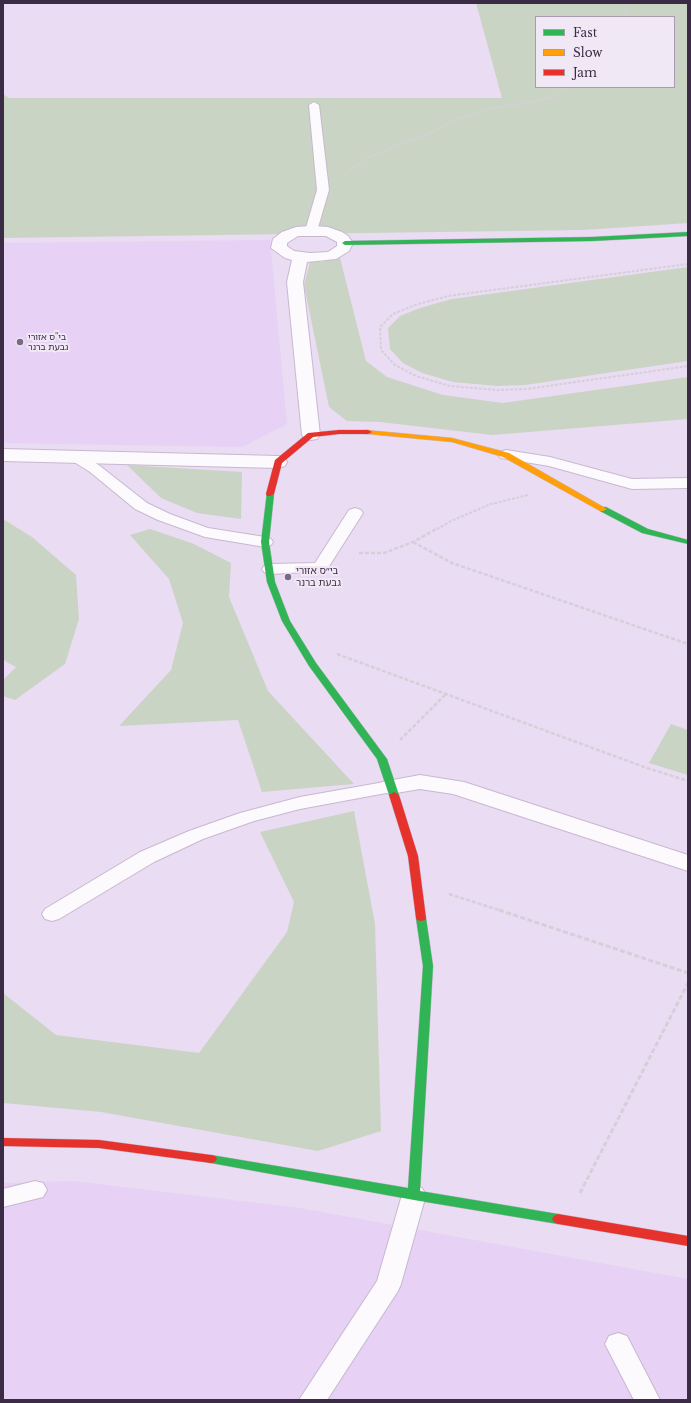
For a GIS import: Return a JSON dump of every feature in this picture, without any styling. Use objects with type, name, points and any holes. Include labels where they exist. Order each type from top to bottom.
[{"type":"street","points":[[311,231],[328,232],[337,235],[343,239],[345,243],[344,248],[331,256],[310,258],[283,252],[279,248],[278,243],[287,235],[296,232],[311,231]]},
{"type":"street","points":[[345,243],[592,239],[688,234]]},
{"type":"street","points":[[300,257],[295,282],[311,435]]},
{"type":"street","points":[[414,1195],[428,966],[413,856],[382,759],[312,664],[286,621],[271,582],[265,542],[270,495],[278,462],[311,435],[339,432],[379,432],[452,440],[506,455],[645,531],[688,542]]},
{"type":"street","points":[[3,455],[278,462]]},
{"type":"street","points":[[390,787],[420,782],[456,787],[688,863]]},
{"type":"street","points":[[3,1142],[99,1144],[191,1156],[688,1241]]},
{"type":"lane","points":[[311,231],[323,190],[314,105]]},
{"type":"lane","points":[[506,455],[550,462],[632,484],[688,483]]},
{"type":"lane","points":[[76,457],[95,469],[141,506],[164,517],[205,532],[265,542]]},
{"type":"lane","points":[[270,569],[320,568],[355,513]]},
{"type":"lane","points":[[52,914],[148,857],[196,835],[247,817],[300,803],[390,787]]},
{"type":"lane","points":[[3,1198],[35,1190]]},
{"type":"lane","points":[[312,1400],[389,1284],[414,1195]]},
{"type":"lane","points":[[618,1344],[647,1400]]},
{"type":"path","points":[[623,16],[627,9],[626,3]]},
{"type":"path","points":[[675,64],[688,64]]},
{"type":"path","points":[[323,190],[369,157],[435,131],[456,119],[488,109],[552,98],[566,88]]},
{"type":"path","points":[[688,264],[448,296],[415,305],[393,314],[380,327],[381,350],[396,365],[416,376],[450,386],[497,390],[527,389],[688,366]]},
{"type":"path","points":[[329,554],[384,553],[413,542],[451,521],[491,504],[564,487]]},
{"type":"path","points":[[413,542],[452,563],[688,644]]},
{"type":"path","points":[[296,638],[446,694],[688,781]]},
{"type":"path","points":[[382,759],[446,694]]},
{"type":"path","points":[[417,884],[688,973]]},
{"type":"path","points":[[566,1220],[688,983]]},
{"type":"shaded area","points":[[270,240],[287,424],[242,447],[3,443],[3,243]]},
{"type":"shaded area","points":[[73,1181],[300,1208],[688,1279],[688,1400],[3,1400],[3,1183]]},
{"type":"green space","points":[[476,3],[688,3],[688,223],[583,230],[3,238],[3,94],[9,98],[502,98]]},
{"type":"green space","points":[[340,258],[366,361],[387,377],[443,395],[503,403],[688,377],[688,419],[492,435],[380,422],[347,421],[329,407],[304,285],[310,262],[322,262]]},
{"type":"green space","points":[[688,267],[688,361],[525,385],[497,386],[453,382],[422,373],[403,363],[390,349],[388,328],[400,316],[420,308],[452,299]]},
{"type":"green space","points":[[127,465],[242,472],[241,519],[197,513],[161,498]]},
{"type":"green space","points":[[3,519],[32,537],[76,575],[79,619],[65,664],[15,700],[3,696],[3,680],[16,667],[3,660]]},
{"type":"green space","points":[[150,529],[194,544],[231,563],[229,597],[268,691],[354,784],[262,792],[238,720],[119,726],[171,670],[183,623],[169,579],[130,535]]},
{"type":"green space","points":[[671,724],[688,730],[688,775],[649,763]]},
{"type":"green space","points":[[354,811],[375,924],[381,1131],[318,1151],[101,1112],[3,1103],[3,993],[56,1035],[199,1053],[287,932],[294,902],[260,832]]},
{"type":"traffic: fast","points":[[345,243],[592,239],[688,234]]},
{"type":"traffic: fast","points":[[270,494],[265,542],[271,582],[286,621],[312,664],[382,759],[394,795]]},
{"type":"traffic: fast","points":[[603,509],[645,531],[688,542]]},
{"type":"traffic: fast","points":[[414,1195],[428,966],[421,918]]},
{"type":"traffic: fast","points":[[211,1159],[558,1219]]},
{"type":"traffic: slow","points":[[368,432],[452,440],[506,455],[603,509]]},
{"type":"traffic: jam","points":[[270,494],[278,462],[311,435],[339,432],[368,432]]},
{"type":"traffic: jam","points":[[394,795],[413,856],[421,918]]},
{"type":"traffic: jam","points":[[3,1142],[99,1144],[211,1159]]},
{"type":"traffic: jam","points":[[558,1219],[688,1241]]},
{"type":"place","name":"בי\"ס אזורי גבעת ברנר","points":[[20,342]]},
{"type":"place","name":"בי״ס אזורי גבעת ברנר","points":[[288,577]]}]
